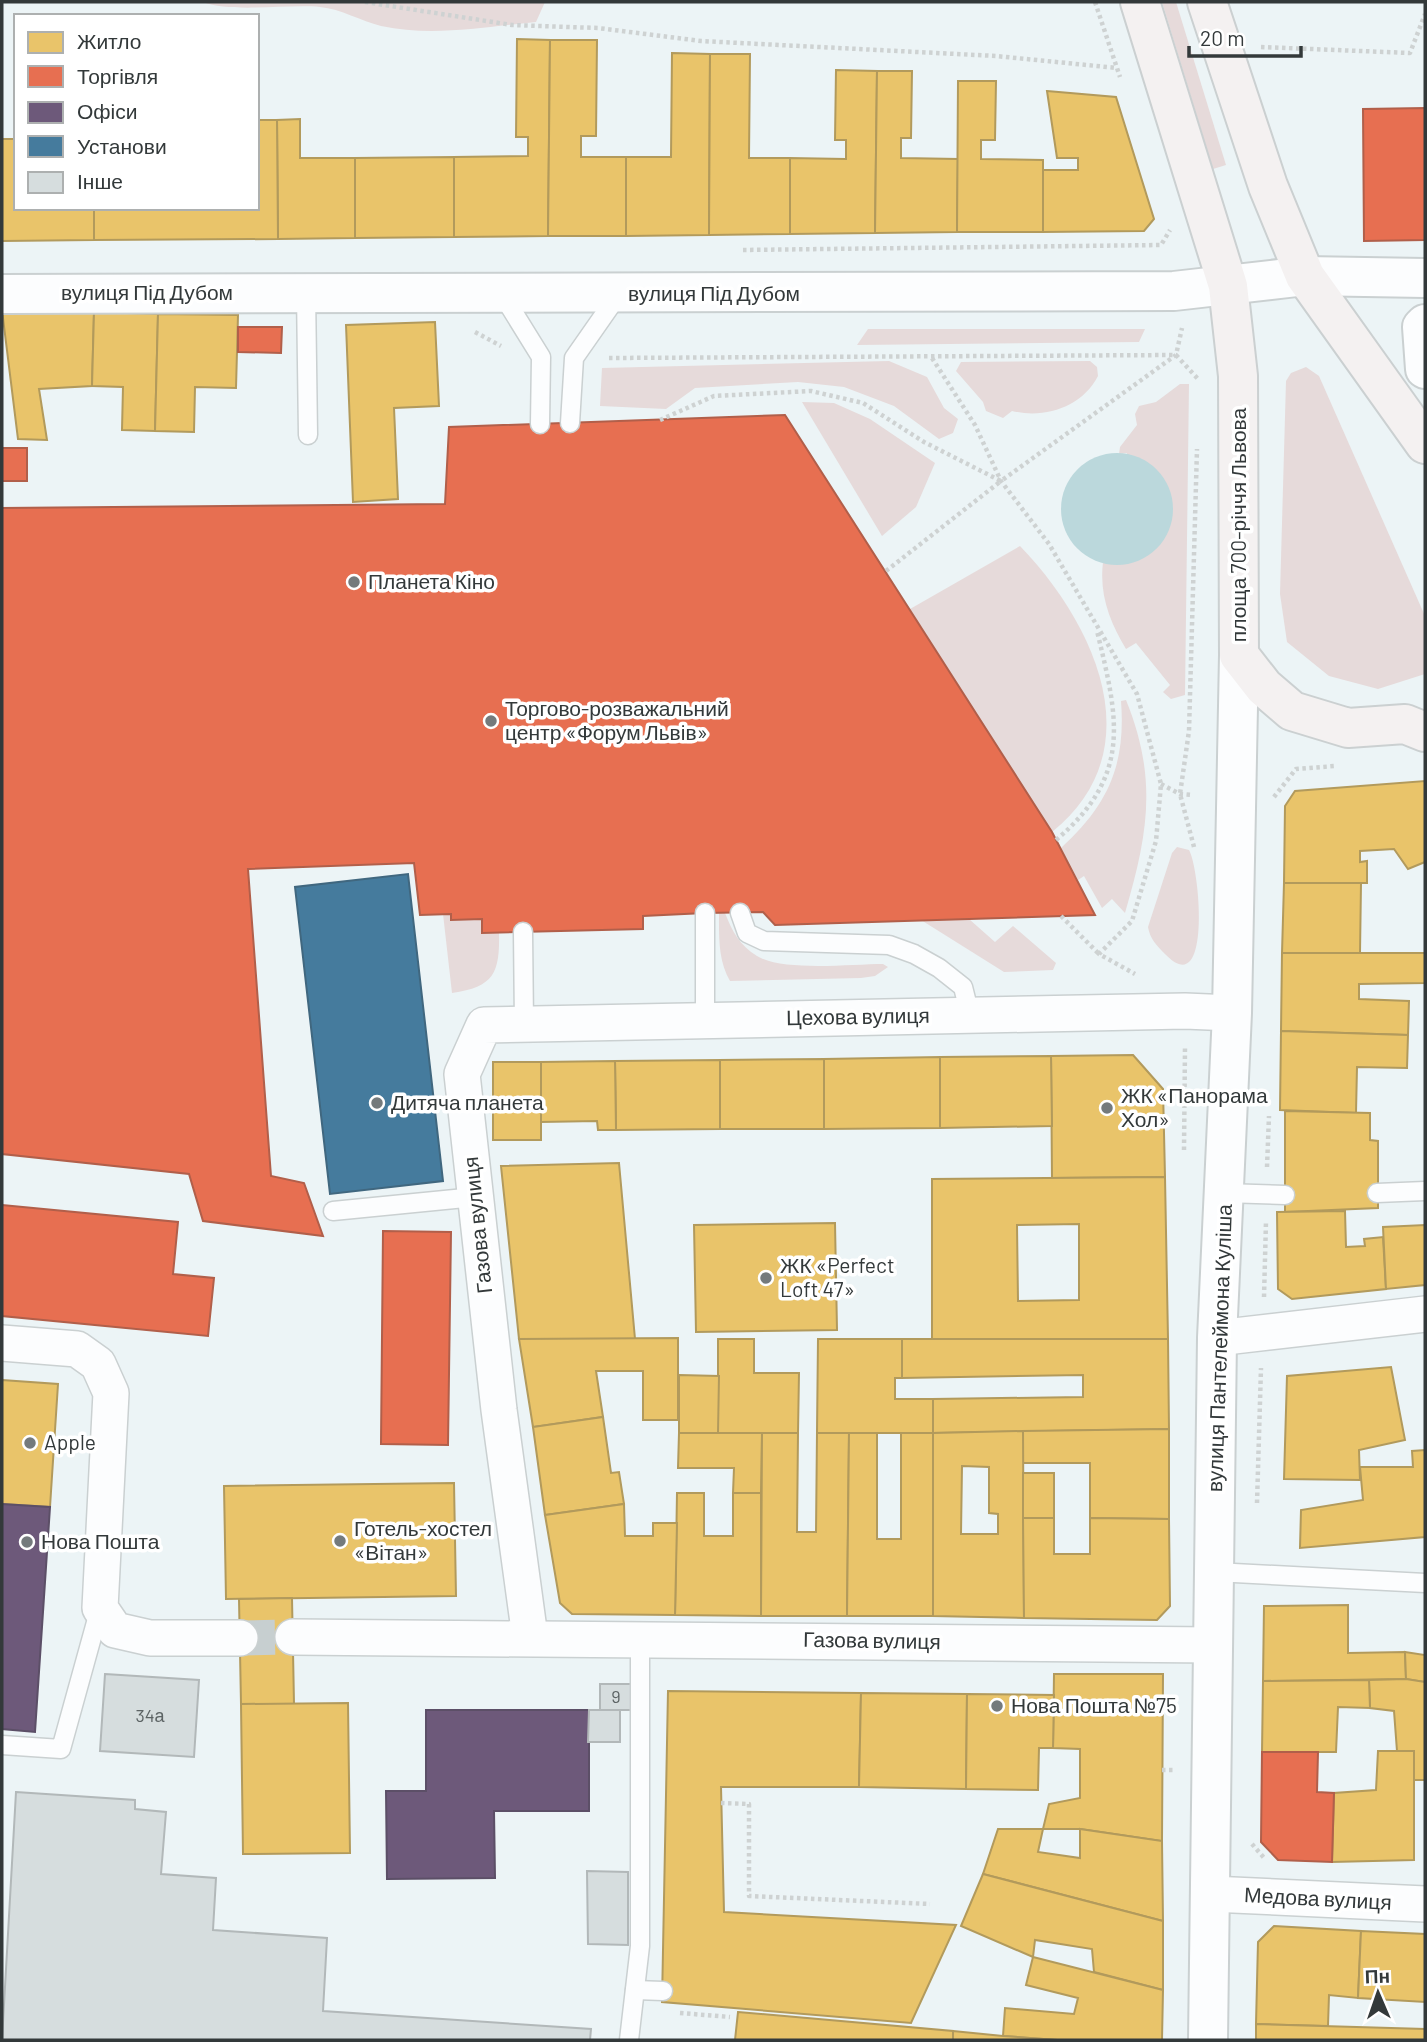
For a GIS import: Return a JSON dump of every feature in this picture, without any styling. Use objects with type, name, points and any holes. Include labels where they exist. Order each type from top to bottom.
[{"type":"main road","name":"площа 700-річчя Львова","points":[[1140,2],[1228,286],[1238,376],[1238,655],[1264,687],[1292,712],[1348,728],[1418,721]]},
{"type":"main road","points":[[1207,2],[1268,186],[1305,276],[1425,444]]},
{"type":"street","name":"вулиця Під Дубом","points":[[2,294],[306,292],[618,295],[1174,291],[1305,276],[1425,278]]},
{"type":"street","points":[[1425,324],[1422,327],[1425,369]]},
{"type":"street","name":"вулиця Пантелеймона Куліша","points":[[1208,2040],[1217,1338],[1233,1013],[1238,655]]},
{"type":"street","name":"Цехова вулиця","points":[[484,1025],[1185,1011],[1233,1013]]},
{"type":"street","name":"Газова вулиця","points":[[484,1025],[462,1074],[499,1410],[530,1637]]},
{"type":"street","points":[[1217,1338],[1425,1314]]},
{"type":"street","points":[[2,1343],[77,1349],[98,1364],[111,1393],[100,1608],[115,1630],[150,1638],[240,1638]]},
{"type":"street","name":"Газова вулиця","points":[[293,1637],[640,1638],[1214,1646]]},
{"type":"street","name":"Медова вулиця","points":[[1211,1894],[1425,1904]]},
{"type":"lane","points":[[306,292],[308,435]]},
{"type":"lane","points":[[502,294],[541,357],[540,424]]},
{"type":"lane","points":[[570,423],[574,358],[618,295]]},
{"type":"lane","points":[[705,913],[705,1020]]},
{"type":"lane","points":[[740,913],[747,933],[764,941],[889,945],[914,954],[939,968],[963,987],[970,1015]]},
{"type":"lane","points":[[523,932],[523,1024]]},
{"type":"lane","points":[[1377,1193],[1425,1191]]},
{"type":"lane","points":[[1224,1193],[1276,1194]]},
{"type":"lane","points":[[334,1211],[475,1197]]},
{"type":"lane","points":[[1215,1572],[1425,1583]]},
{"type":"lane","points":[[2,1745],[61,1749],[100,1608]]},
{"type":"lane","points":[[629,2040],[640,1946],[640,1638]]},
{"type":"lane","points":[[635,1990],[663,1990]]},
{"type":"path","points":[[365,2],[512,25],[598,28],[715,42],[996,56],[1116,68]]},
{"type":"path","points":[[1248,46],[1410,53],[1425,14]]},
{"type":"path","points":[[886,571],[1001,481],[1176,355],[1183,322]]},
{"type":"path","points":[[465,327],[520,357],[541,357]]},
{"type":"path","points":[[574,358],[1176,355],[1199,380]]},
{"type":"path","points":[[932,358],[975,425],[1001,481],[1049,544],[1137,694],[1161,784],[1156,841],[1132,921],[1099,954]]},
{"type":"path","points":[[660,420],[714,396],[811,391],[863,403],[924,442],[1001,481]]},
{"type":"path","points":[[1185,810],[1180,794],[1189,731],[1197,447]]},
{"type":"path","points":[[1056,840],[1075,824],[1098,794],[1114,741],[1114,703],[1096,624]]},
{"type":"path","points":[[1265,797],[1276,797],[1296,769],[1348,766]]},
{"type":"path","points":[[1161,784],[1180,794],[1192,795]]},
{"type":"path","points":[[1061,916],[1099,954],[1147,981]]},
{"type":"path","points":[[1184,1160],[1185,1039]]},
{"type":"path","points":[[1264,1301],[1276,1194],[1269,1112]]},
{"type":"path","points":[[1162,1770],[1175,1770]]},
{"type":"path","points":[[721,1803],[749,1804],[749,1896],[930,1904]]},
{"type":"shaded area","points":[[203,2],[545,2],[536,22],[420,31],[381,26],[320,7],[228,7]]},
{"type":"shaded area","points":[[1162,2],[1176,2],[1226,165],[1213,169]]},
{"type":"shaded area","points":[[868,329],[1145,329],[1139,342],[857,345]]},
{"type":"shaded area","points":[[889,361],[927,377],[944,408],[958,419],[953,433],[939,439],[894,406],[844,387],[798,382],[695,388],[666,409],[600,406],[602,368]]},
{"type":"shaded area","points":[[1090,361],[1097,367],[1098,376],[1091,387],[1072,403],[1049,412],[1012,411],[1003,418],[986,411],[983,402],[956,371],[961,362]]},
{"type":"shaded area","points":[[1306,367],[1319,376],[1425,616],[1425,674],[1378,689],[1329,676],[1287,642],[1280,594],[1286,381],[1291,373]]},
{"type":"shaded area","points":[[1180,384],[1189,384],[1185,695],[1171,699],[1163,692],[1170,685],[1136,643],[1126,649],[1120,639],[1107,608],[1102,574],[1103,562],[1108,564],[1127,453],[1119,454],[1120,447],[1137,425],[1135,414],[1139,406],[1156,402]]},
{"type":"shaded area","points":[[802,402],[834,403],[870,419],[935,463],[916,507],[882,536]]},
{"type":"shaded area","points":[[1020,546],[1047,577],[1071,612],[1090,649],[1102,688],[1106,726],[1101,764],[1083,799],[1052,832],[910,609]]},
{"type":"shaded area","points":[[1126,700],[1143,756],[1146,806],[1139,858],[1125,913],[1112,899],[1102,908],[1084,876],[1078,880],[1061,848],[1091,816],[1110,782],[1120,745],[1121,701]]},
{"type":"shaded area","points":[[1177,847],[1189,850],[1199,904],[1196,948],[1190,961],[1180,964],[1157,945],[1148,927],[1172,853]]},
{"type":"shaded area","points":[[719,913],[725,913],[741,943],[757,956],[769,961],[800,966],[883,964],[888,967],[875,976],[861,978],[730,981],[723,965],[719,940]]},
{"type":"shaded area","points":[[443,914],[451,914],[451,920],[482,919],[499,932],[496,968],[486,982],[477,987],[452,993]]},
{"type":"shaded area","points":[[969,919],[995,942],[1013,926],[1056,963],[1053,970],[1004,972],[921,920]]},
{"type":"water","points":[[1117,453],[1138,458],[1156,470],[1168,488],[1173,509],[1168,530],[1156,548],[1138,560],[1117,565],[1096,560],[1078,548],[1066,530],[1061,509],[1066,488],[1078,470],[1096,458]]},
{"type":"building: Житло","points":[[517,39],[550,40],[548,236],[454,237],[454,157],[528,156],[528,137],[516,137]]},
{"type":"building: Житло","points":[[550,40],[597,40],[596,136],[581,136],[581,157],[626,157],[626,236],[548,236]]},
{"type":"building: Житло","points":[[672,53],[710,54],[709,235],[626,236],[626,157],[671,157]]},
{"type":"building: Житло","points":[[710,54],[750,54],[749,158],[790,158],[790,234],[709,235]]},
{"type":"building: Житло","points":[[836,70],[877,71],[875,233],[790,234],[790,158],[846,159],[846,140],[835,140]]},
{"type":"building: Житло","points":[[877,71],[912,71],[911,138],[901,138],[901,158],[958,159],[957,232],[875,233]]},
{"type":"building: Житло","points":[[958,81],[996,81],[995,140],[981,140],[981,159],[1043,160],[1043,232],[957,232]]},
{"type":"building: Житло","points":[[1047,91],[1116,97],[1154,219],[1144,231],[1043,232],[1043,170],[1078,170],[1078,158],[1057,158]]},
{"type":"building: Житло","points":[[300,119],[300,158],[355,158],[355,238],[278,239],[277,120]]},
{"type":"building: Житло","points":[[259,120],[277,120],[278,239],[94,240],[94,210],[259,210]]},
{"type":"building: Житло","points":[[2,139],[14,139],[14,210],[94,210],[94,240],[2,241]]},
{"type":"building: Житло","points":[[454,157],[454,237],[355,238],[355,158]]},
{"type":"building: Житло","points":[[2,310],[94,312],[92,386],[39,389],[47,440],[18,439]]},
{"type":"building: Житло","points":[[94,312],[158,314],[155,431],[122,430],[123,387],[92,386]]},
{"type":"building: Житло","points":[[158,314],[238,315],[236,388],[195,387],[194,432],[155,431]]},
{"type":"building: Житло","points":[[435,322],[439,406],[394,408],[398,499],[353,502],[346,325]]},
{"type":"building: Житло","points":[[1425,781],[1425,862],[1408,869],[1394,849],[1360,851],[1360,862],[1367,861],[1367,883],[1284,883],[1285,806],[1295,791]]},
{"type":"building: Житло","points":[[1284,883],[1361,883],[1360,953],[1282,953]]},
{"type":"building: Житло","points":[[1282,953],[1425,953],[1425,983],[1359,984],[1359,999],[1409,1001],[1408,1035],[1281,1031]]},
{"type":"building: Житло","points":[[1281,1031],[1408,1035],[1407,1068],[1357,1067],[1356,1113],[1280,1110]]},
{"type":"building: Житло","name":"ЖК «Панорама Хол»","points":[[1133,1055],[1163,1089],[1165,1177],[1052,1178],[1051,1056]]},
{"type":"building: Житло","points":[[1051,1056],[1052,1126],[940,1128],[940,1057]]},
{"type":"building: Житло","points":[[940,1057],[940,1128],[824,1129],[824,1059]]},
{"type":"building: Житло","points":[[824,1059],[824,1129],[720,1129],[720,1060]]},
{"type":"building: Житло","points":[[720,1060],[720,1129],[616,1130],[615,1061]]},
{"type":"building: Житло","points":[[615,1061],[616,1130],[598,1130],[597,1121],[541,1122],[541,1062]]},
{"type":"building: Житло","points":[[493,1062],[541,1062],[541,1140],[493,1140]]},
{"type":"building: Житло","points":[[1285,1111],[1370,1113],[1370,1140],[1378,1141],[1378,1208],[1285,1212]]},
{"type":"building: Житло","points":[[619,1163],[635,1339],[519,1339],[501,1166]]},
{"type":"building: Житло","points":[[1165,1177],[1168,1339],[932,1339],[932,1179]],"holes":[[[1079,1224],[1079,1300],[1018,1301],[1017,1225]]]},
{"type":"building: Житло","points":[[1345,1211],[1346,1247],[1365,1246],[1364,1239],[1383,1237],[1386,1289],[1292,1299],[1278,1289],[1277,1212]]},
{"type":"building: Житло","name":"ЖК «Perfect Loft 47»","points":[[835,1223],[837,1330],[696,1332],[694,1225]]},
{"type":"building: Житло","points":[[1425,1225],[1425,1285],[1386,1289],[1383,1227]]},
{"type":"building: Житло","points":[[678,1338],[678,1420],[643,1420],[643,1371],[596,1371],[603,1417],[533,1427],[519,1339]]},
{"type":"building: Житло","points":[[718,1339],[754,1339],[754,1373],[799,1373],[798,1433],[718,1433]]},
{"type":"building: Житло","points":[[818,1339],[902,1339],[902,1378],[895,1378],[895,1399],[933,1399],[933,1433],[817,1433]]},
{"type":"building: Житло","points":[[902,1339],[1168,1339],[1169,1429],[933,1433],[933,1399],[1083,1397],[1083,1375],[902,1378]]},
{"type":"building: Житло","points":[[1391,1367],[1405,1440],[1359,1450],[1360,1480],[1284,1479],[1287,1376]]},
{"type":"building: Житло","points":[[679,1375],[719,1376],[718,1433],[679,1433]]},
{"type":"building: Житло","points":[[2,1380],[58,1384],[50,1507],[2,1504]]},
{"type":"building: Житло","points":[[603,1417],[611,1473],[619,1472],[624,1504],[545,1515],[533,1427]]},
{"type":"building: Житло","points":[[1169,1429],[1169,1519],[1090,1518],[1090,1463],[1023,1463],[1023,1431]]},
{"type":"building: Житло","points":[[1023,1431],[1024,1618],[933,1616],[933,1433]],"holes":[[[962,1466],[989,1467],[989,1513],[998,1514],[998,1534],[961,1534]]]},
{"type":"building: Житло","points":[[679,1433],[762,1433],[761,1493],[733,1493],[734,1468],[678,1468]]},
{"type":"building: Житло","points":[[762,1433],[798,1433],[797,1532],[816,1532],[817,1433],[849,1433],[847,1616],[761,1616]]},
{"type":"building: Житло","points":[[849,1433],[877,1433],[877,1539],[901,1539],[901,1433],[933,1433],[933,1616],[847,1616]]},
{"type":"building: Житло","points":[[1425,1450],[1425,1537],[1300,1548],[1301,1510],[1363,1500],[1360,1467],[1413,1467],[1412,1451]]},
{"type":"building: Житло","points":[[1023,1473],[1054,1473],[1054,1518],[1023,1518]]},
{"type":"building: Житло","name":"Готель-хостел «Вітан»","points":[[454,1483],[456,1596],[226,1599],[224,1486]]},
{"type":"building: Житло","points":[[677,1493],[704,1493],[704,1536],[733,1536],[733,1493],[761,1493],[761,1616],[675,1615]]},
{"type":"building: Житло","points":[[624,1504],[625,1536],[653,1536],[653,1523],[677,1523],[675,1615],[572,1614],[560,1603],[545,1515]]},
{"type":"building: Житло","points":[[1023,1518],[1054,1518],[1054,1554],[1090,1554],[1090,1518],[1169,1519],[1170,1606],[1157,1620],[1024,1618]]},
{"type":"building: Житло","points":[[292,1598],[294,1704],[241,1704],[239,1599]]},
{"type":"building: Житло","points":[[1348,1605],[1348,1653],[1405,1652],[1406,1679],[1263,1681],[1264,1606]]},
{"type":"building: Житло","points":[[1405,1652],[1425,1655],[1425,1682],[1406,1679]]},
{"type":"building: Житло","points":[[1054,1674],[1163,1674],[1162,1841],[1080,1829],[1043,1829],[1049,1804],[1080,1798],[1080,1749],[1053,1748]]},
{"type":"building: Житло","points":[[1406,1679],[1425,1682],[1425,1780],[1414,1780],[1414,1751],[1397,1751],[1394,1711],[1370,1708],[1369,1680]]},
{"type":"building: Житло","points":[[1369,1680],[1370,1708],[1338,1707],[1336,1752],[1262,1752],[1263,1681]]},
{"type":"building: Житло","points":[[668,1691],[861,1693],[859,1787],[721,1787],[724,1912],[956,1925],[911,2023],[662,2002]]},
{"type":"building: Житло","points":[[861,1693],[967,1694],[966,1789],[859,1787]]},
{"type":"building: Житло","points":[[967,1694],[1054,1695],[1053,1748],[1039,1748],[1038,1790],[966,1789]]},
{"type":"building: Житло","points":[[348,1703],[350,1853],[243,1854],[241,1704]]},
{"type":"building: Житло","points":[[1378,1751],[1414,1751],[1414,1860],[1332,1862],[1334,1793],[1376,1790]]},
{"type":"building: Житло","points":[[998,1829],[1043,1829],[1038,1852],[1080,1858],[1080,1829],[1162,1841],[1163,1921],[983,1874]]},
{"type":"building: Житло","points":[[983,1874],[1163,1921],[1163,1990],[1094,1972],[1092,1949],[1035,1940],[1033,1957],[961,1926]]},
{"type":"building: Житло","points":[[1274,1926],[1361,1931],[1358,1998],[1329,1995],[1328,2026],[1256,2024],[1258,1942]]},
{"type":"building: Житло","points":[[1361,1931],[1425,1934],[1425,2002],[1358,1998]]},
{"type":"building: Житло","points":[[1033,1957],[1163,1990],[1162,2040],[1057,2040],[1003,2036],[1005,2008],[1074,2014],[1078,1998],[1026,1985]]},
{"type":"building: Житло","points":[[738,2012],[953,2031],[953,2040],[735,2040]]},
{"type":"building: Житло","points":[[1256,2024],[1425,2029],[1425,2040],[1256,2040]]},
{"type":"building: Житло","points":[[953,2031],[1003,2036],[1057,2040],[953,2040]]},
{"type":"building: Торгівля","points":[[1425,108],[1425,240],[1364,241],[1363,109]]},
{"type":"building: Торгівля","points":[[238,327],[282,327],[281,353],[238,352]]},
{"type":"building: Торгівля","name":"Торгово-розважальний центр «Форум Львів»","points":[[785,415],[1052,832],[1095,915],[775,925],[763,912],[705,913],[643,916],[643,929],[482,933],[482,919],[451,920],[451,914],[420,915],[414,863],[248,869],[271,1176],[304,1183],[323,1236],[203,1221],[189,1174],[2,1154],[2,508],[445,504],[449,427]]},
{"type":"building: Торгівля","points":[[2,448],[27,448],[27,481],[2,481]]},
{"type":"building: Торгівля","points":[[2,1205],[178,1222],[173,1274],[214,1278],[208,1336],[2,1316]]},
{"type":"building: Торгівля","points":[[383,1231],[451,1232],[448,1445],[381,1444]]},
{"type":"building: Торгівля","points":[[1262,1752],[1318,1752],[1317,1792],[1334,1793],[1332,1862],[1278,1860],[1261,1842]]},
{"type":"building: Офіси","points":[[2,1504],[50,1507],[35,1732],[2,1729]]},
{"type":"building: Офіси","points":[[426,1710],[589,1710],[589,1811],[494,1811],[495,1878],[387,1879],[386,1791],[426,1791]]},
{"type":"building: Установи","name":"Дитяча планета","points":[[408,874],[443,1181],[330,1194],[295,887]]},
{"type":"building: Інше","points":[[105,1674],[199,1680],[194,1757],[100,1751]]},
{"type":"building: Інше","points":[[600,1684],[633,1684],[633,1710],[600,1710]]},
{"type":"building: Інше","points":[[589,1710],[620,1710],[620,1742],[588,1742]]},
{"type":"building: Інше","points":[[16,1792],[135,1800],[135,1809],[166,1812],[161,1874],[216,1878],[213,1930],[327,1938],[323,2011],[591,2029],[590,2040],[2,2040]]},
{"type":"building: Інше","points":[[587,1871],[628,1872],[628,1945],[588,1944]]},
{"type":"tunnel","points":[[240,1638],[293,1637]]},
{"type":"place","name":"Планета Кіно","points":[[354,582]]},
{"type":"place","name":"Торгово-розважальний центр «Форум Львів»","points":[[491,721]]},
{"type":"place","name":"Дитяча планета","points":[[377,1103]]},
{"type":"place","name":"ЖК «Панорама Хол»","points":[[1107,1108]]},
{"type":"place","name":"ЖК «Perfect Loft 47»","points":[[766,1278]]},
{"type":"place","name":"Apple","points":[[30,1443]]},
{"type":"place","name":"Готель-хостел «Вітан»","points":[[340,1541]]},
{"type":"place","name":"Нова Пошта","points":[[27,1542]]},
{"type":"place","name":"Нова Пошта №75","points":[[997,1706]]}]
